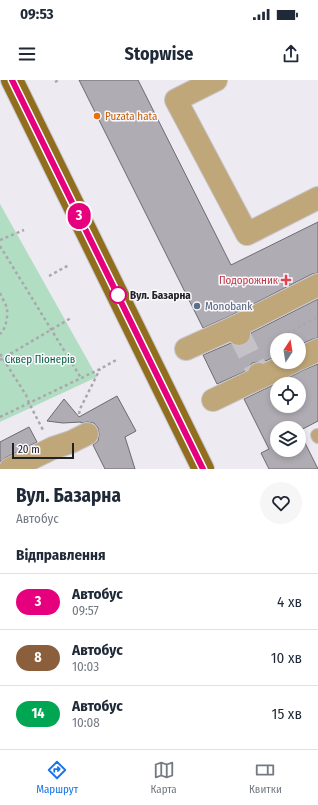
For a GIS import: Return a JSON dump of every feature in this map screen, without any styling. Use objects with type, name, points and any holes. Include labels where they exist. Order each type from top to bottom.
[{"type":"main road","points":[[15,81],[204,469]]},
{"type":"street","points":[[216,80],[176,100],[247,234],[318,198]]},
{"type":"street","points":[[186,349],[237,330],[318,285]]},
{"type":"street","points":[[306,356],[318,350]]},
{"type":"street","points":[[213,400],[260,375],[275,369]]},
{"type":"street","points":[[10,469],[70,442]]},
{"type":"path","points":[[55,82],[60,80]]},
{"type":"path","points":[[0,240],[24,230]]},
{"type":"path","points":[[0,246],[81,378]]},
{"type":"path","points":[[49,276],[68,265]]},
{"type":"path","points":[[0,293],[7,307],[6,322],[0,334]]},
{"type":"path","points":[[288,333],[318,317]]},
{"type":"path","points":[[1,360],[71,318]]},
{"type":"path","points":[[0,354],[1,360],[26,395],[29,403],[70,442],[80,409],[100,369]]},
{"type":"path","points":[[0,417],[118,359]]},
{"type":"green space","name":"Сквер Піонерів","points":[[0,204],[97,377],[0,422]]},
{"type":"building","points":[[79,80],[138,80],[231,265],[318,222],[318,273],[312,274],[230,316],[203,328]]},
{"type":"building","points":[[318,299],[318,338],[306,342],[306,333],[270,333],[270,359],[263,362],[252,363],[248,370],[217,384],[203,355],[231,343],[239,346],[245,345],[250,340],[251,333]]},
{"type":"building","points":[[318,364],[318,421],[306,427],[306,421],[270,421],[270,457],[306,457],[306,445],[318,469],[269,469],[261,453],[269,449],[244,399],[270,386],[270,413],[306,413],[306,377],[290,377]]},
{"type":"building","points":[[117,396],[136,431],[125,437],[135,469],[105,469],[93,445],[98,441],[99,434],[98,428],[94,423],[63,423],[47,421],[64,399],[79,417]]},
{"type":"building","points":[[29,427],[37,442],[0,462],[0,442]]},
{"type":"tunnel","points":[[239,334],[259,374]]},
{"type":"bus line","name":"3","points":[[12,80],[203,469]]},
{"type":"place","name":"Puzata hata","points":[[97,116]]},
{"type":"place","name":"Подорожник","points":[[286,280]]},
{"type":"place","name":"Вул. Базарна","points":[[118,295]]},
{"type":"place","name":"Monobank","points":[[197,306]]}]
